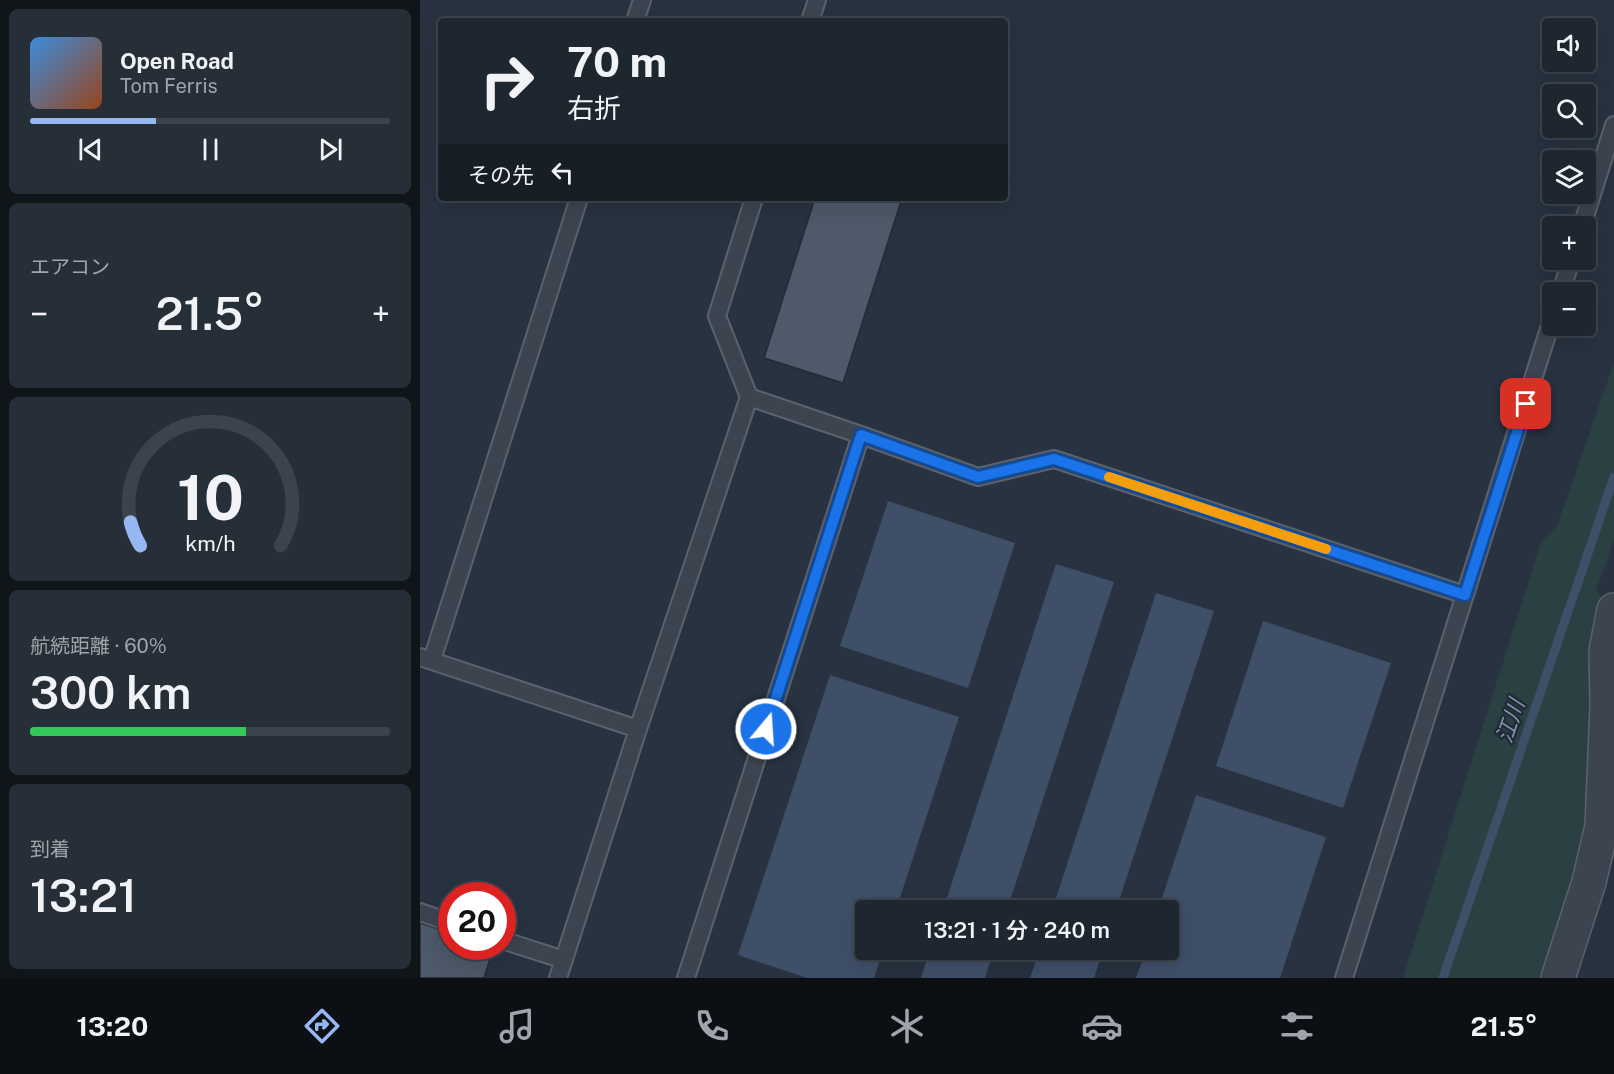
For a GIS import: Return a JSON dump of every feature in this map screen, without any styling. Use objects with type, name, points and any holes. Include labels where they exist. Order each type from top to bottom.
[{"type":"street","points":[[1558,978],[1589,882],[1602,826],[1607,706],[1606,651],[1614,610]]},
{"type":"lane","points":[[636,18],[642,0]]},
{"type":"lane","points":[[811,18],[817,0]]},
{"type":"lane","points":[[1585,216],[1614,125]]},
{"type":"lane","points":[[578,201],[426,658],[638,729]]},
{"type":"lane","points":[[558,978],[749,397],[717,316],[753,201]]},
{"type":"lane","points":[[1344,978],[1547,336]]},
{"type":"lane","points":[[749,397],[978,477],[1054,459],[1465,595]]},
{"type":"lane","points":[[686,978],[861,435]]},
{"type":"lane","points":[[420,912],[438,918]]},
{"type":"lane","points":[[516,945],[564,960]]},
{"type":"green space","points":[[1614,363],[1614,540],[1596,591],[1601,594],[1594,640],[1592,769],[1581,860],[1543,978],[1403,978],[1541,542],[1557,526]]},
{"type":"water","points":[[888,501],[1015,543],[968,688],[840,646]]},
{"type":"water","points":[[1056,564],[1114,582],[1010,900],[946,900]]},
{"type":"water","points":[[1156,593],[1214,611],[1119,900],[1055,900]]},
{"type":"water","points":[[1263,621],[1391,663],[1343,808],[1216,766]]},
{"type":"water","points":[[830,675],[959,717],[899,900],[855,900],[855,960],[880,960],[874,978],[807,978],[738,955]]},
{"type":"water","points":[[1196,795],[1326,837],[1280,978],[1136,978],[1142,960],[1179,960],[1179,900],[1161,900]]},
{"type":"water","points":[[927,960],[991,960],[985,978],[921,978]]},
{"type":"water","points":[[1036,960],[1100,960],[1094,978],[1030,978]]},
{"type":"building","points":[[814,201],[901,201],[843,383],[764,358]]},
{"type":"building","points":[[420,923],[438,929],[438,960],[490,960],[484,978],[420,978]]},
{"type":"waterway","name":"江川","points":[[1443,978],[1614,477]]},
{"type":"slow traffic","points":[[1109,477],[1326,549]]},
{"type":"route","points":[[766,729],[861,435],[978,477],[1054,459],[1465,595],[1526,404]]}]
